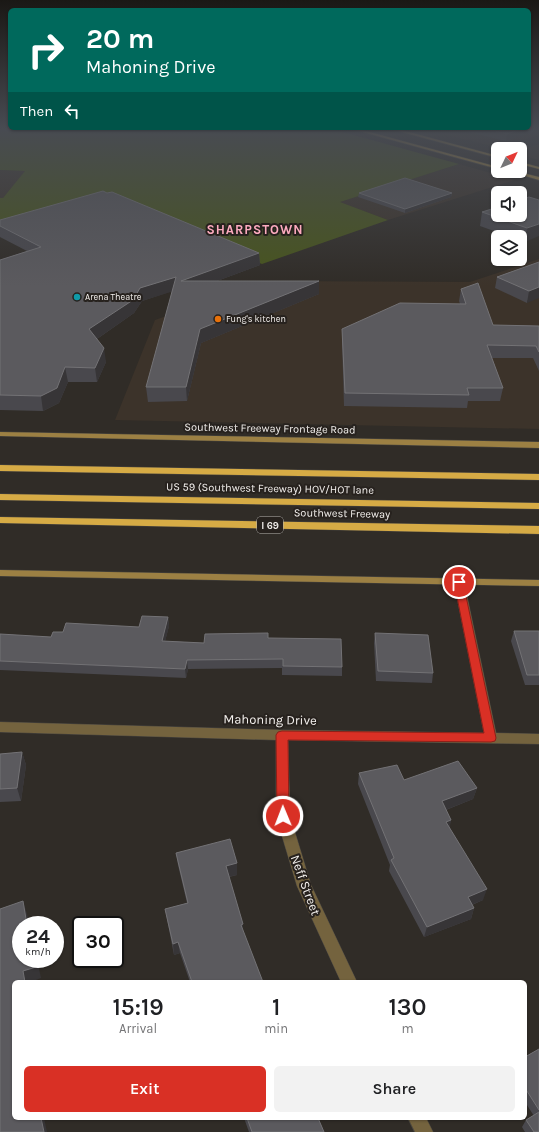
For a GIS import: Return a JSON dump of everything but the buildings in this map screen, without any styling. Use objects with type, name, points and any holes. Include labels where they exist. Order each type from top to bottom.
[{"type":"highway","points":[[0,468],[539,477]]},
{"type":"highway","name":"US 59 (Southwest Freeway) HOV/HOT lane","points":[[0,497],[539,506]]},
{"type":"highway","name":"Southwest Freeway","points":[[0,520],[539,530]]},
{"type":"main road","name":"Southwest Freeway Frontage Road","points":[[0,434],[539,445]]},
{"type":"main road","points":[[0,573],[539,583]]},
{"type":"street","points":[[459,582],[491,738]]},
{"type":"street","name":"Mahoning Drive","points":[[0,727],[282,735],[539,738]]},
{"type":"street","name":"Neff Street","points":[[282,735],[283,816],[304,886],[348,980]]},
{"type":"street","points":[[418,1120],[424,1132]]},
{"type":"shaded area","points":[[0,181],[18,181],[3,198],[0,198]]},
{"type":"shaded area","points":[[406,181],[512,181],[491,186],[491,188],[388,220],[339,202]]},
{"type":"shaded area","points":[[539,259],[539,429],[115,420],[155,320],[265,281],[470,282],[518,266],[527,266],[527,263]]},
{"type":"green space","points":[[17,181],[406,181],[340,202],[388,220],[262,264],[109,201],[0,231],[0,198],[3,198]]},
{"type":"place","name":"Arena Theatre","points":[[77,297]]},
{"type":"place","name":"Fung's kitchen","points":[[218,319]]},
{"type":"district","name":"SHARPSTOWN","points":[[255,229]]},
{"type":"route","points":[[283,816],[282,735],[491,738],[459,582]]}]
